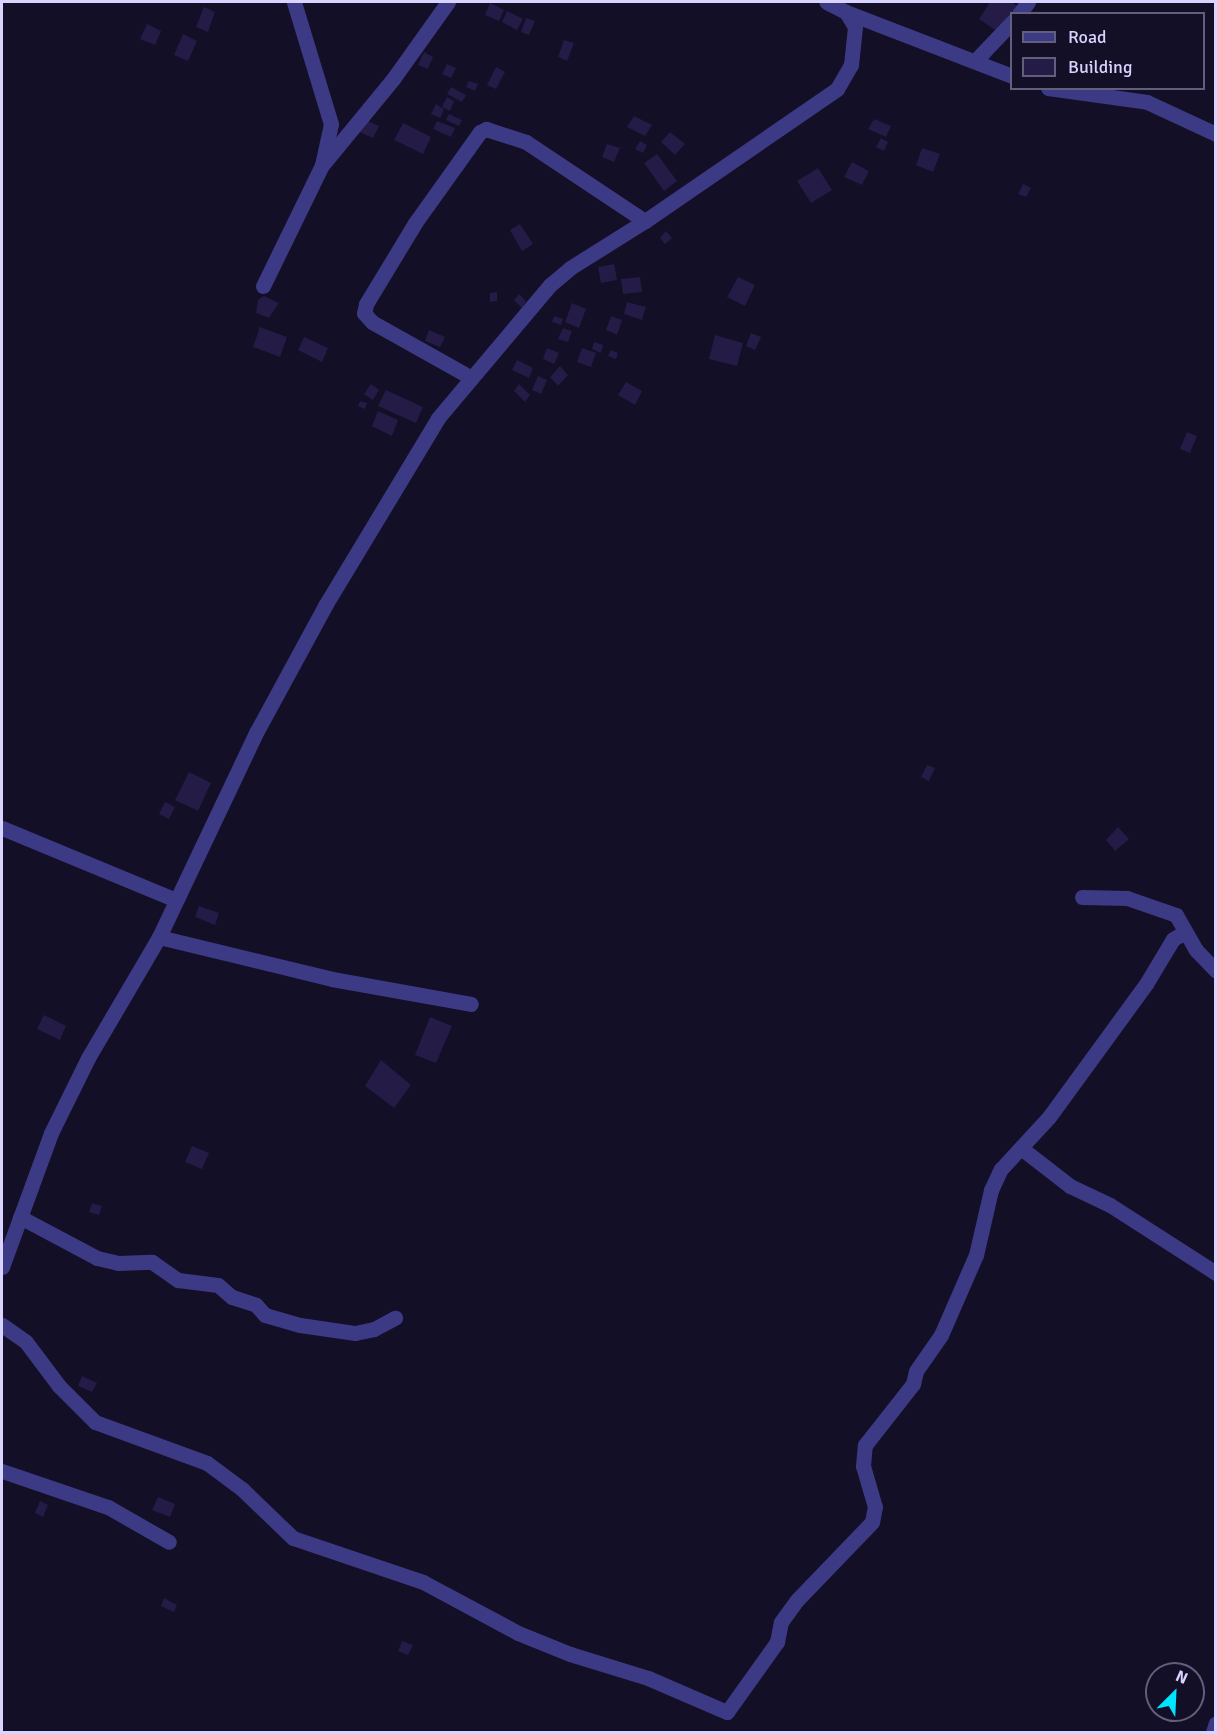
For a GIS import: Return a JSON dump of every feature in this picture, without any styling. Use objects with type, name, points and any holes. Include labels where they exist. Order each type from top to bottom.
[{"type":"street","points":[[294,2],[331,124],[322,165]]},
{"type":"street","points":[[263,286],[322,165],[393,79],[448,2]]},
{"type":"street","points":[[826,2],[846,12],[1010,76]]},
{"type":"street","points":[[2,1267],[51,1133],[88,1058],[159,937],[257,731],[326,604],[438,418],[470,377],[550,285],[570,268],[645,221],[837,89],[851,65],[855,27],[846,12]]},
{"type":"street","points":[[975,61],[1010,23]]},
{"type":"street","points":[[1062,90],[1147,102],[1215,134]]},
{"type":"street","points":[[470,377],[372,322],[364,313],[366,304],[415,223],[480,132],[486,129],[526,142],[645,221]]},
{"type":"street","points":[[2,828],[176,900]]},
{"type":"street","points":[[1082,897],[1127,898],[1176,915],[1185,932],[1215,971]]},
{"type":"street","points":[[2,1325],[26,1342],[59,1386],[95,1422],[207,1464],[242,1489],[293,1538],[423,1581],[518,1633],[570,1654],[648,1678],[728,1712],[777,1642],[781,1622],[797,1600],[872,1522],[875,1508],[863,1466],[865,1445],[913,1384],[916,1371],[941,1335],[976,1255],[991,1190],[1012,1154],[1021,1148],[1122,1019],[1173,939],[1185,932]]},
{"type":"street","points":[[159,937],[332,979],[471,1004]]},
{"type":"street","points":[[1021,1148],[1070,1186],[1110,1205],[1215,1273]]},
{"type":"street","points":[[20,1218],[98,1258],[118,1263],[152,1262],[178,1280],[218,1285],[232,1297],[256,1305],[265,1315],[300,1325],[355,1333],[374,1329],[395,1318]]},
{"type":"street","points":[[2,1471],[108,1508],[169,1542]]},
{"type":"street","points":[[1213,1732],[1215,1723]]},
{"type":"building","points":[[990,2],[1011,2],[1017,6],[1010,12],[1010,16],[998,32],[979,19]]},
{"type":"building","points":[[490,3],[504,10],[499,21],[485,15]]},
{"type":"building","points":[[204,7],[215,12],[208,32],[196,27]]},
{"type":"building","points":[[507,11],[523,19],[517,30],[502,22]]},
{"type":"building","points":[[526,18],[535,21],[529,35],[521,32]]},
{"type":"building","points":[[147,24],[161,31],[155,45],[140,39]]},
{"type":"building","points":[[183,34],[197,41],[188,61],[174,55]]},
{"type":"building","points":[[564,40],[574,43],[567,61],[558,57]]},
{"type":"building","points":[[424,52],[433,57],[428,69],[418,65]]},
{"type":"building","points":[[447,64],[456,68],[451,78],[442,74]]},
{"type":"building","points":[[496,67],[505,72],[496,89],[487,85]]},
{"type":"building","points":[[469,81],[478,84],[475,91],[466,87]]},
{"type":"building","points":[[451,87],[466,95],[462,102],[447,94]]},
{"type":"building","points":[[447,97],[454,101],[450,111],[442,107]]},
{"type":"building","points":[[436,104],[444,109],[440,118],[431,114]]},
{"type":"building","points":[[449,114],[462,120],[459,126],[446,120]]},
{"type":"building","points":[[634,116],[652,125],[645,136],[627,127]]},
{"type":"building","points":[[363,119],[379,126],[373,138],[357,131]]},
{"type":"building","points":[[874,119],[891,126],[886,137],[868,129]]},
{"type":"building","points":[[437,121],[455,128],[451,137],[433,129]]},
{"type":"building","points":[[403,123],[431,137],[423,154],[394,140]]},
{"type":"building","points":[[670,132],[685,144],[675,155],[661,142]]},
{"type":"building","points":[[881,138],[888,142],[884,151],[876,147]]},
{"type":"building","points":[[640,141],[647,145],[643,153],[635,149]]},
{"type":"building","points":[[607,144],[620,148],[614,162],[602,157]]},
{"type":"building","points":[[922,148],[940,154],[933,172],[916,165]]},
{"type":"building","points":[[657,154],[677,181],[664,191],[644,163]]},
{"type":"building","points":[[852,162],[869,171],[862,185],[844,177]]},
{"type":"building","points":[[818,168],[832,190],[811,203],[797,181]]},
{"type":"building","points":[[1023,184],[1031,188],[1026,197],[1018,194]]},
{"type":"building","points":[[520,224],[533,244],[522,251],[510,230]]},
{"type":"building","points":[[666,231],[672,238],[665,244],[660,238]]},
{"type":"building","points":[[614,264],[617,280],[601,283],[598,267]]},
{"type":"building","points":[[640,277],[642,292],[623,294],[621,279]]},
{"type":"building","points":[[738,277],[755,285],[745,306],[727,297]]},
{"type":"building","points":[[497,292],[497,301],[490,302],[490,293]]},
{"type":"building","points":[[519,294],[526,301],[522,308],[514,300]]},
{"type":"building","points":[[264,296],[279,303],[269,318],[256,313],[258,300]]},
{"type":"building","points":[[627,302],[646,307],[642,320],[624,314]]},
{"type":"building","points":[[572,303],[586,309],[579,328],[565,322]]},
{"type":"building","points":[[554,316],[563,319],[561,325],[552,322]]},
{"type":"building","points":[[611,316],[622,320],[617,335],[606,330]]},
{"type":"building","points":[[260,327],[287,337],[280,357],[253,347]]},
{"type":"building","points":[[563,328],[572,331],[568,342],[558,339]]},
{"type":"building","points":[[429,330],[445,337],[440,347],[425,341]]},
{"type":"building","points":[[751,333],[761,337],[755,350],[746,346]]},
{"type":"building","points":[[715,335],[743,343],[737,366],[709,359]]},
{"type":"building","points":[[304,337],[328,348],[322,362],[298,350]]},
{"type":"building","points":[[594,342],[603,345],[601,353],[592,349]]},
{"type":"building","points":[[547,348],[559,353],[554,364],[543,359]]},
{"type":"building","points":[[582,348],[596,353],[591,367],[577,362]]},
{"type":"building","points":[[611,350],[618,353],[616,359],[608,356]]},
{"type":"building","points":[[517,360],[533,368],[529,378],[512,370]]},
{"type":"building","points":[[560,366],[568,375],[558,386],[550,377]]},
{"type":"building","points":[[538,376],[547,380],[541,394],[532,390]]},
{"type":"building","points":[[626,382],[642,391],[635,405],[618,395]]},
{"type":"building","points":[[371,384],[379,390],[373,400],[364,394]]},
{"type":"building","points":[[519,384],[530,395],[525,402],[514,391]]},
{"type":"building","points":[[386,390],[423,407],[416,423],[378,406]]},
{"type":"building","points":[[360,401],[367,403],[365,409],[358,406]]},
{"type":"building","points":[[378,411],[398,420],[392,436],[372,426]]},
{"type":"building","points":[[1187,432],[1197,436],[1190,453],[1180,449]]},
{"type":"building","points":[[927,765],[935,768],[929,781],[921,777]]},
{"type":"building","points":[[189,772],[211,783],[198,811],[175,800]]},
{"type":"building","points":[[165,802],[175,807],[169,819],[159,814]]},
{"type":"building","points":[[1118,827],[1129,839],[1115,851],[1106,840]]},
{"type":"building","points":[[199,906],[219,913],[215,925],[195,917]]},
{"type":"building","points":[[44,1015],[66,1026],[60,1040],[37,1029]]},
{"type":"building","points":[[430,1017],[452,1026],[436,1063],[415,1055]]},
{"type":"building","points":[[381,1060],[411,1085],[394,1108],[365,1086]]},
{"type":"building","points":[[192,1146],[209,1153],[202,1169],[185,1162]]},
{"type":"building","points":[[92,1203],[102,1206],[99,1215],[89,1212]]},
{"type":"building","points":[[82,1376],[97,1383],[92,1392],[78,1386]]},
{"type":"building","points":[[158,1497],[175,1504],[170,1517],[152,1510]]},
{"type":"building","points":[[40,1501],[48,1505],[43,1517],[35,1513]]},
{"type":"building","points":[[164,1598],[177,1605],[174,1612],[161,1606]]},
{"type":"building","points":[[402,1641],[413,1645],[408,1655],[398,1651]]}]
